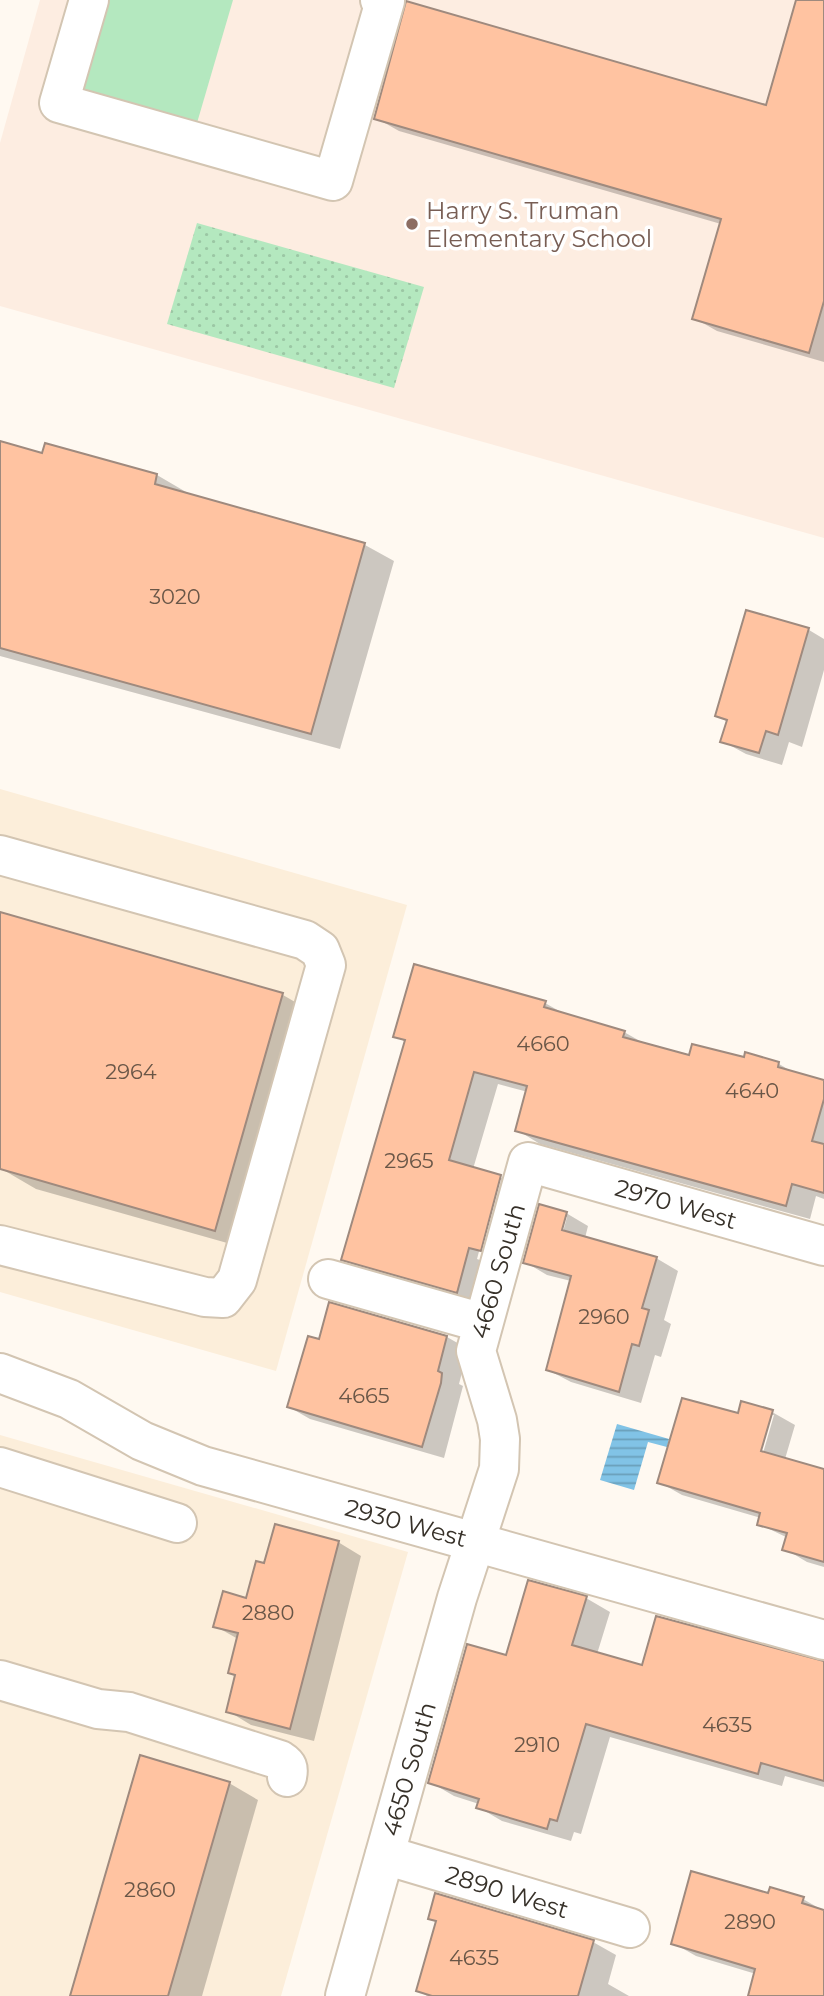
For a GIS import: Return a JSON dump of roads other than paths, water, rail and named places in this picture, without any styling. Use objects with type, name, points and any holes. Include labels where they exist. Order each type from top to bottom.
[{"type":"street","points":[[89,0],[59,103],[333,181],[385,1],[380,0]]},
{"type":"street","points":[[0,855],[305,940],[320,950],[326,965],[237,1280],[223,1298],[205,1297],[0,1245]]},
{"type":"street","name":"2970 West","points":[[528,1162],[824,1246]]},
{"type":"street","name":"4660 South","points":[[477,1542],[495,1485],[501,1455],[497,1420],[475,1350],[528,1162]]},
{"type":"street","points":[[328,1279],[483,1323]]},
{"type":"street","name":"2930 West","points":[[0,1373],[69,1399],[142,1441],[203,1466],[824,1640]]},
{"type":"street","points":[[0,1467],[177,1524]]},
{"type":"street","name":"4650 South","points":[[345,1996],[457,1598],[477,1542]]},
{"type":"street","points":[[0,1680],[98,1709],[129,1712],[280,1760],[286,1763],[289,1769],[287,1777]]},
{"type":"street","name":"2890 West","points":[[385,1855],[630,1928]]},
{"type":"water","points":[[617,1424],[669,1439],[667,1447],[648,1442],[634,1490],[600,1480]]},
{"type":"place","name":"Harry S. Truman Elementary School","points":[[412,224]]}]
